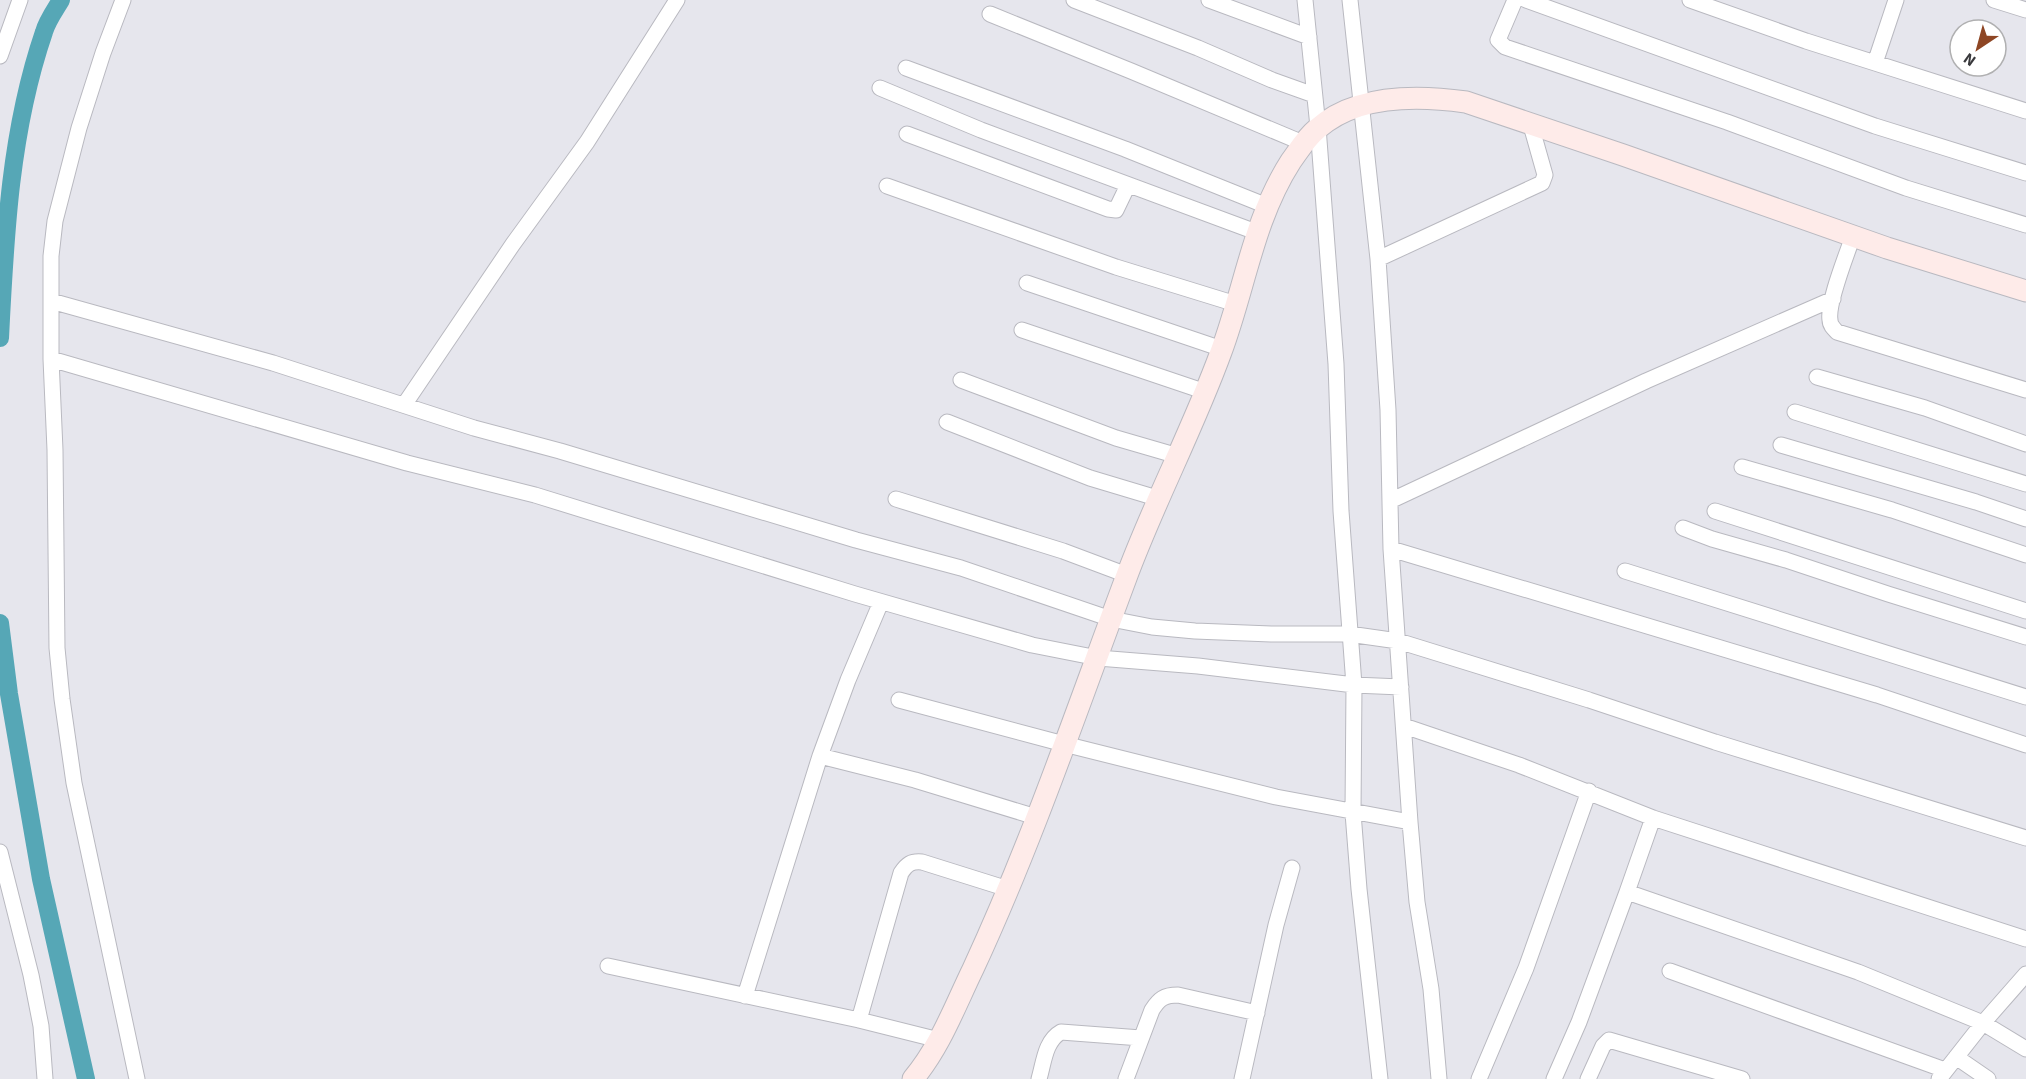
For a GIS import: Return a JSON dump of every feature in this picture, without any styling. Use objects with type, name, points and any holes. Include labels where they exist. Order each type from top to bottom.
[{"type":"street","points":[[0,56],[20,0]]},
{"type":"street","points":[[123,0],[103,53],[55,221],[51,256],[51,359],[55,450],[57,648],[62,699],[74,783],[137,1079]]},
{"type":"street","points":[[404,405],[513,244],[587,142],[677,0]]},
{"type":"street","points":[[1074,0],[1314,95]]},
{"type":"street","points":[[1209,0],[1309,37]]},
{"type":"street","points":[[1305,0],[1318,127],[1336,364],[1341,511],[1354,685],[1353,813],[1380,1079]]},
{"type":"street","points":[[1350,0],[1378,259],[1388,410],[1392,549],[1410,822],[1417,902],[1431,988],[1438,1079]]},
{"type":"street","points":[[1515,0],[1498,40],[1505,47],[1726,122],[1906,188],[2026,225]]},
{"type":"street","points":[[1526,0],[1875,126],[2026,173]]},
{"type":"street","points":[[1690,0],[2026,111]]},
{"type":"street","points":[[1875,63],[1896,0]]},
{"type":"street","points":[[1994,0],[2026,10]]},
{"type":"street","points":[[990,14],[1131,70],[1303,143]]},
{"type":"street","points":[[906,68],[1125,149],[1267,206]]},
{"type":"street","points":[[880,88],[981,130],[1256,232]]},
{"type":"street","points":[[913,1079],[939,1040],[1008,889],[1098,658],[1127,575],[1206,392],[1222,349],[1256,232],[1267,206],[1282,176],[1303,143],[1318,127],[1360,106],[1409,98],[1439,98],[1466,102],[1530,122],[1853,236],[2026,291]]},
{"type":"street","points":[[1378,259],[1542,183],[1545,175],[1530,122]]},
{"type":"street","points":[[907,134],[1108,209],[1116,210],[1128,185]]},
{"type":"street","points":[[887,186],[1106,263],[1236,304]]},
{"type":"street","points":[[1853,236],[1829,318],[1832,327],[1837,332],[2026,390]]},
{"type":"street","points":[[1027,283],[1222,349]]},
{"type":"street","points":[[1390,501],[1646,381],[1833,299]]},
{"type":"street","points":[[51,301],[273,363],[404,405],[856,540],[961,568],[1111,619],[1152,627],[1223,633],[1349,634],[1398,641],[2026,838]]},
{"type":"street","points":[[1022,330],[1206,392]]},
{"type":"street","points":[[51,359],[407,463],[535,495],[881,602],[1032,645],[1098,658],[1198,666],[1354,685],[1401,687]]},
{"type":"street","points":[[1817,377],[1925,408],[2026,444]]},
{"type":"street","points":[[961,380],[1116,438],[1178,456]]},
{"type":"street","points":[[1795,412],[2026,484]]},
{"type":"street","points":[[947,422],[1090,478],[1160,499]]},
{"type":"street","points":[[1781,445],[1976,502],[2026,519]]},
{"type":"street","points":[[1742,467],[1881,507],[2026,555]]},
{"type":"street","points":[[896,500],[1063,550],[1127,575]]},
{"type":"street","points":[[1715,511],[2026,611]]},
{"type":"street","points":[[1683,528],[2026,637]]},
{"type":"street","points":[[1392,549],[1877,695],[2026,745]]},
{"type":"street","points":[[1625,571],[2026,697]]},
{"type":"street","points":[[745,996],[820,756],[848,680],[881,602]]},
{"type":"street","points":[[899,700],[1276,797],[1410,822]]},
{"type":"street","points":[[1404,726],[1465,745],[1589,791],[1653,818],[2026,939]]},
{"type":"street","points":[[820,756],[915,780],[1036,817]]},
{"type":"street","points":[[1479,1079],[1526,968],[1589,791]]},
{"type":"street","points":[[1554,1079],[1579,1022],[1653,818]]},
{"type":"street","points":[[0,852],[3,881],[31,975],[41,1026],[45,1079]]},
{"type":"street","points":[[859,1020],[901,873],[906,865],[913,861],[922,862],[1008,889]]},
{"type":"street","points":[[1242,1079],[1276,925],[1292,868]]},
{"type":"street","points":[[1627,892],[1858,972],[1983,1023],[2026,1049]]},
{"type":"street","points":[[608,966],[859,1020],[939,1040]]},
{"type":"street","points":[[1670,970],[1757,1003],[1883,1046],[1942,1074],[2026,974]]},
{"type":"street","points":[[1126,1079],[1152,1011],[1158,1000],[1166,995],[1178,995],[1257,1013]]},
{"type":"street","points":[[1039,1079],[1049,1043],[1054,1036],[1062,1032],[1141,1038]]},
{"type":"street","points":[[1588,1079],[1603,1046],[1610,1040],[1742,1079]]},
{"type":"street","points":[[1956,1057],[1988,1079]]},
{"type":"waterway","points":[[0,338],[7,222],[16,145],[23,107],[44,32],[61,0]]},
{"type":"waterway","points":[[0,623],[9,694],[41,879],[86,1079]]}]
